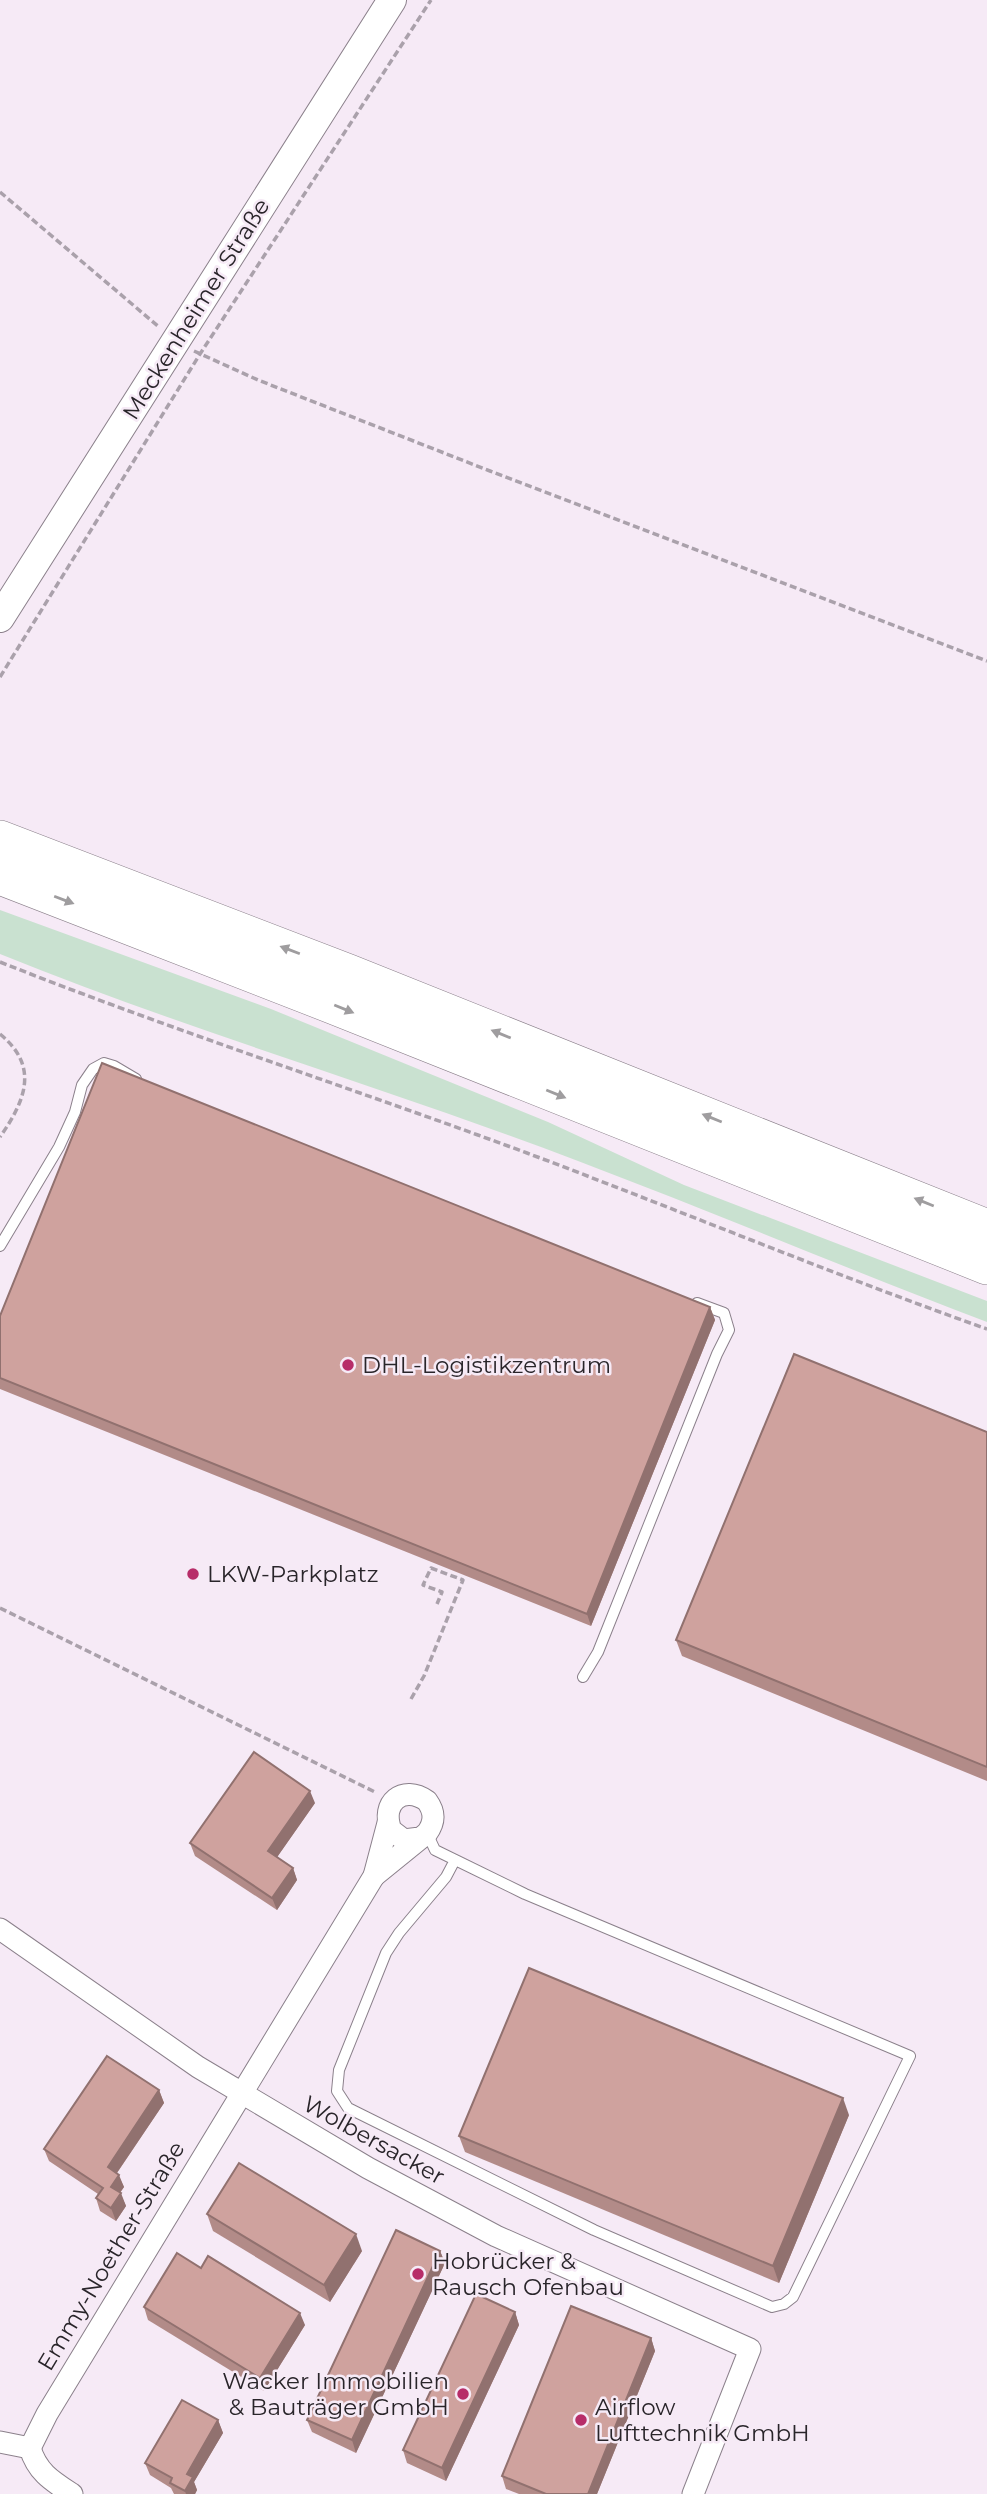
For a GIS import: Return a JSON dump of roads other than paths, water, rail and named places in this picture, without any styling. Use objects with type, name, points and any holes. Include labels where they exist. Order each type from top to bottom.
[{"type":"highway","points":[[0,839],[349,973],[987,1228]]},
{"type":"highway","points":[[0,876],[332,1004],[987,1266]]},
{"type":"highway","points":[[719,1160],[787,1203],[987,1283]]},
{"type":"main road","name":"Meckenheimer Straße","points":[[0,618],[392,0]]},
{"type":"street","points":[[405,1794],[413,1794],[427,1801],[433,1817],[424,1836],[374,1876],[388,1823],[389,1807],[405,1794]]},
{"type":"street","points":[[388,1823],[391,1830],[404,1840],[424,1836]]},
{"type":"street","name":"Emmy-Noether-Straße","points":[[30,2448],[47,2414],[374,1876]]},
{"type":"street","name":"Wolbersacker","points":[[0,1929],[198,2067],[368,2168],[496,2236],[750,2349],[693,2494]]},
{"type":"street","points":[[0,2442],[30,2448],[35,2464],[55,2483],[72,2494]]},
{"type":"lane","points":[[0,1246],[59,1147],[75,1112],[82,1085],[93,1069],[104,1063],[148,1084]]},
{"type":"lane","points":[[583,1677],[598,1652],[729,1330],[724,1313],[681,1297]]},
{"type":"lane","points":[[424,1836],[435,1850],[524,1894],[910,2056],[793,2297],[784,2304],[772,2308],[594,2230],[348,2108],[337,2091],[339,2070],[386,1953],[399,1933],[446,1877],[455,1860]]},
{"type":"place","name":"DHL-Logistikzentrum","points":[[348,1365]]},
{"type":"place","name":"LKW-Parkplatz","points":[[193,1574]]},
{"type":"place","name":"Hobrücker & Rausch Ofenbau","points":[[418,2274]]},
{"type":"place","name":"Wacker Immobilien & Bauträger GmbH","points":[[463,2394]]},
{"type":"place","name":"Airflow Lufttechnik GmbH","points":[[581,2420]]}]
